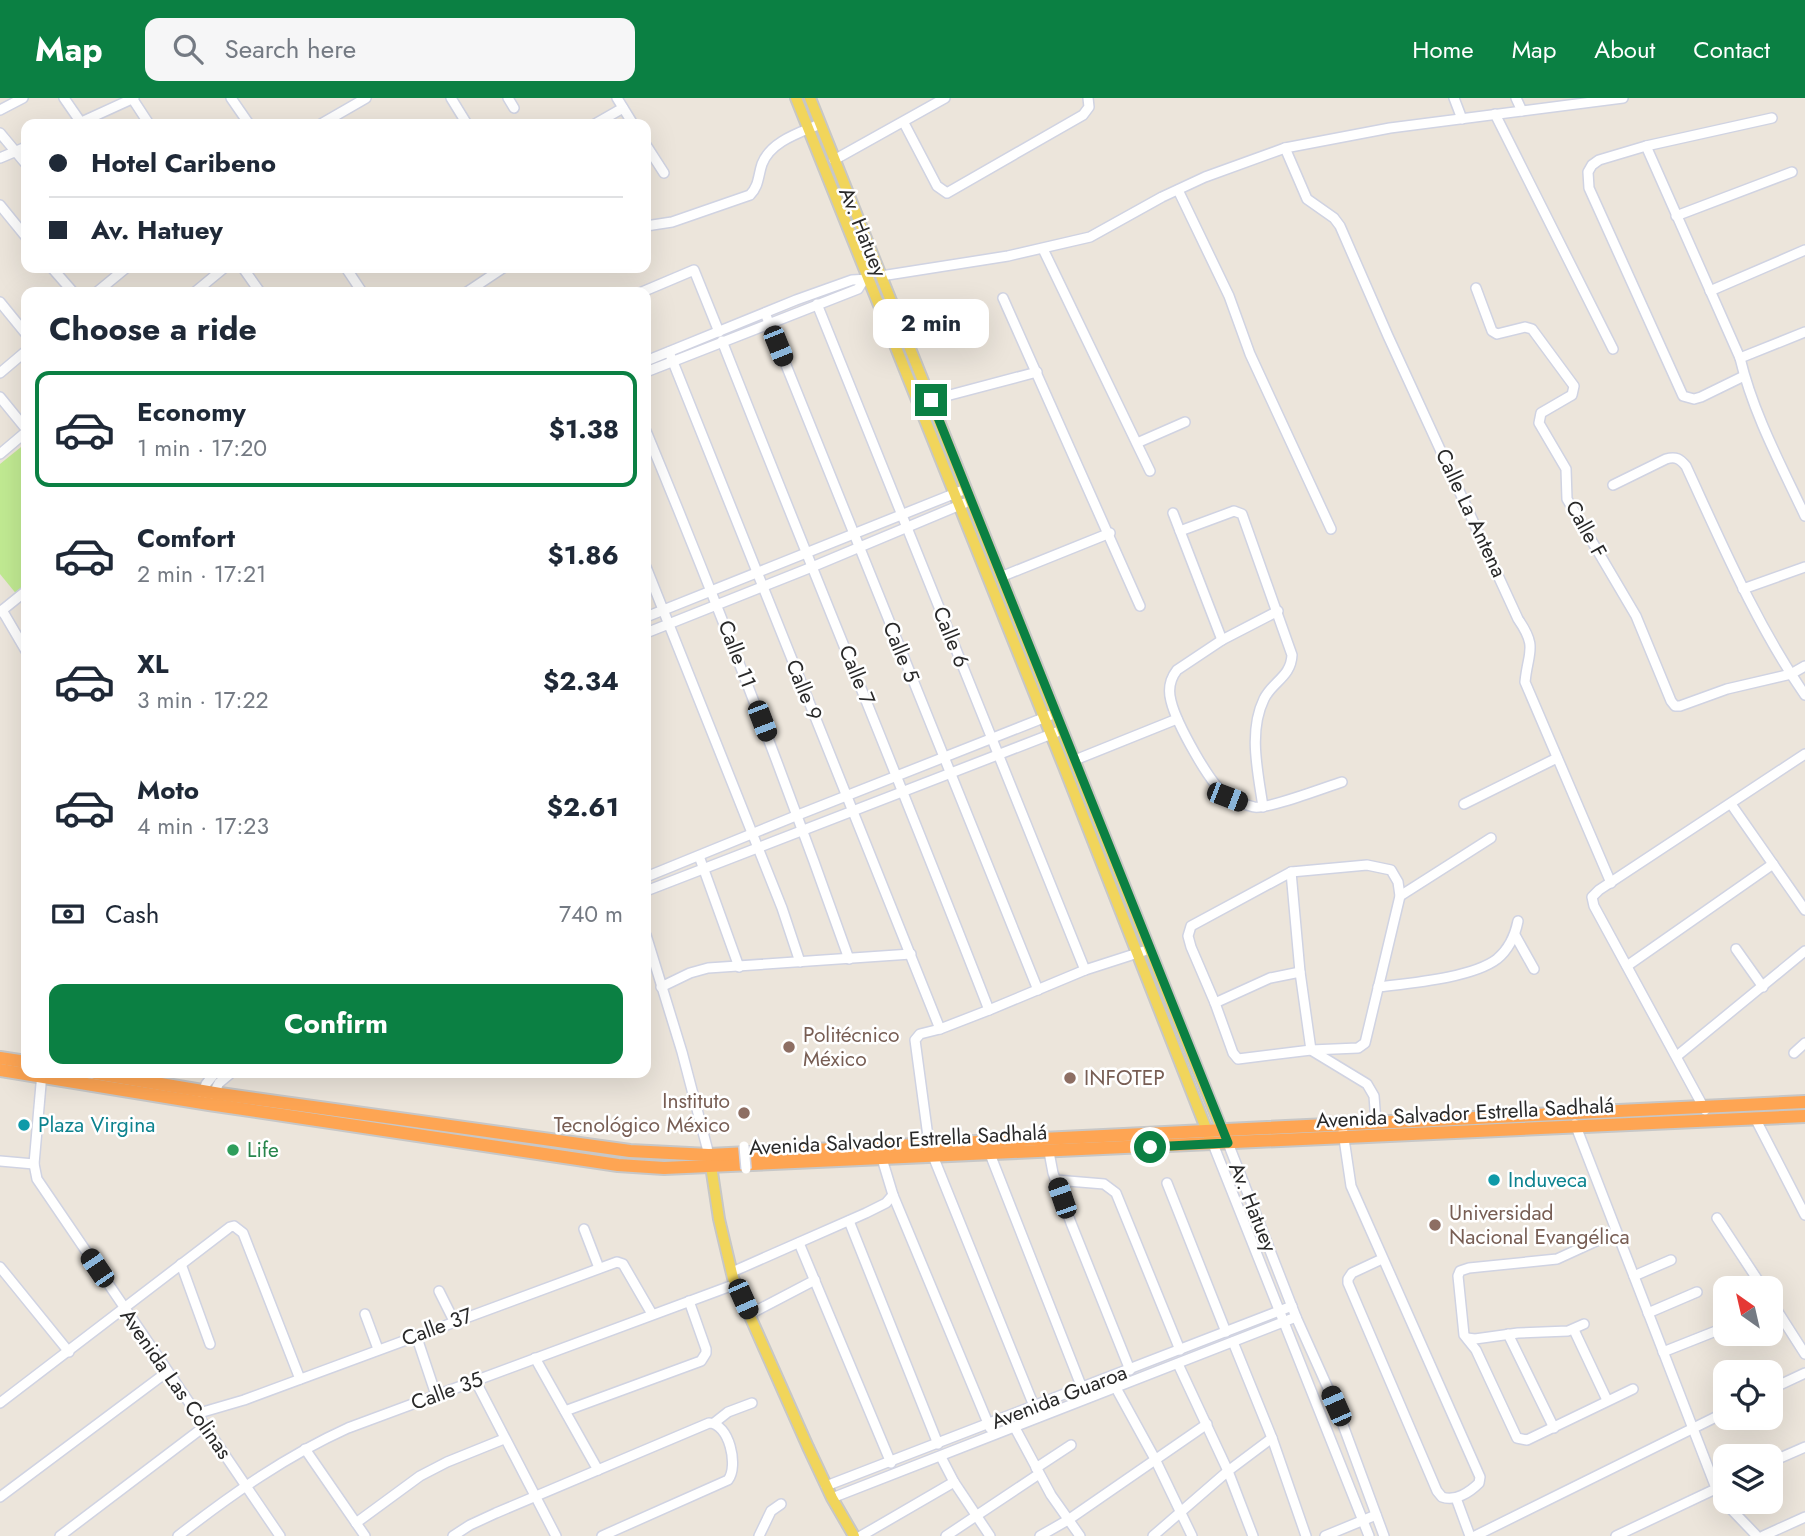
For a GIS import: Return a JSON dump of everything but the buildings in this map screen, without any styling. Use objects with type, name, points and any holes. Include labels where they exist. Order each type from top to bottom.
[{"type":"highway","points":[[0,1058],[21,1061]]},
{"type":"highway","name":"Avenida Salvador Estrella Sadhalá","points":[[0,1070],[21,1072]]},
{"type":"highway","points":[[0,1076],[30,1078]]},
{"type":"highway","name":"Avenida Salvador Estrella Sadhalá","points":[[69,1078],[618,1165],[664,1168],[710,1161],[931,1150],[1222,1129],[1805,1102]]},
{"type":"highway","name":"Avenida Salvador Estrella Sadhalá","points":[[117,1078],[206,1098]]},
{"type":"highway","name":"Avenida Salvador Estrella Sadhalá","points":[[931,1150],[990,1154],[1049,1152],[1805,1116]]},
{"type":"main road","name":"Av. Hatuey","points":[[796,98],[866,280],[965,503],[1044,719],[1213,1144]]},
{"type":"main road","name":"Av. Hatuey","points":[[810,98],[931,400],[960,491]]},
{"type":"main road","name":"Av. Hatuey","points":[[965,503],[1003,576],[1149,950],[1228,1143]]},
{"type":"main road","points":[[710,1161],[719,1219],[736,1284],[826,1486],[854,1536]]},
{"type":"street","points":[[0,110],[23,98]]},
{"type":"street","points":[[64,98],[77,119]]},
{"type":"street","points":[[90,119],[133,98],[146,119]]},
{"type":"street","points":[[231,98],[246,119]]},
{"type":"street","points":[[330,119],[366,98]]},
{"type":"street","points":[[452,98],[464,119]]},
{"type":"street","points":[[508,98],[514,108]]},
{"type":"street","points":[[617,98],[630,119]]},
{"type":"street","points":[[834,160],[945,98]]},
{"type":"street","points":[[1454,98],[1462,119]]},
{"type":"street","points":[[1516,98],[1521,111]]},
{"type":"street","points":[[881,276],[1043,249],[1090,237],[1178,190],[1261,155],[1285,148],[1390,128],[1623,98]]},
{"type":"street","points":[[904,123],[937,186],[943,192],[951,191],[1083,116],[1089,103]]},
{"type":"street","points":[[604,119],[623,108]]},
{"type":"street","points":[[1495,114],[1613,349]]},
{"type":"street","points":[[1744,376],[1701,397],[1694,399],[1683,396],[1589,188],[1588,172],[1591,165],[1599,160],[1646,146],[1772,118]]},
{"type":"street","points":[[651,225],[672,222],[750,195],[756,189],[765,157],[774,147],[820,124]]},
{"type":"street","points":[[0,133],[21,158]]},
{"type":"street","points":[[1646,146],[1740,358],[1744,376],[1774,449],[1805,516]]},
{"type":"street","name":"Calle La Antena","points":[[1285,148],[1307,199],[1334,218],[1340,226],[1518,619],[1529,635],[1532,648],[1527,661],[1525,682],[1611,883]]},
{"type":"street","points":[[0,158],[21,150]]},
{"type":"street","points":[[651,153],[664,173]]},
{"type":"street","points":[[1676,216],[1792,172]]},
{"type":"street","points":[[1178,190],[1229,296],[1250,354],[1331,529]]},
{"type":"street","points":[[0,205],[21,231]]},
{"type":"street","points":[[1043,249],[1150,471]]},
{"type":"street","points":[[1710,291],[1805,250]]},
{"type":"street","name":"Calle 7","points":[[651,288],[694,270],[805,552],[904,791],[989,1010]]},
{"type":"street","points":[[56,273],[69,287]]},
{"type":"street","points":[[102,287],[116,273]]},
{"type":"street","points":[[201,287],[218,273]]},
{"type":"street","points":[[474,287],[496,273]]},
{"type":"street","points":[[651,360],[671,356],[720,337],[852,280],[866,280]]},
{"type":"street","points":[[767,318],[858,289],[866,280]]},
{"type":"street","name":"Calle F","points":[[1476,288],[1492,331],[1497,334],[1525,327],[1532,328],[1574,386],[1572,395],[1541,413],[1539,423],[1566,469],[1567,499],[1636,616],[1675,706],[1727,688],[1791,674],[1805,666]]},
{"type":"street","points":[[1003,298],[1110,533],[1140,606]]},
{"type":"street","points":[[0,302],[21,328]]},
{"type":"street","name":"Calle 6","points":[[817,304],[1084,970]]},
{"type":"street","name":"Calle 5","points":[[767,318],[1038,990]]},
{"type":"street","points":[[1740,358],[1805,332]]},
{"type":"street","points":[[0,373],[21,355]]},
{"type":"street","points":[[651,369],[671,356]]},
{"type":"street","name":"Calle 9","points":[[671,356],[940,1029]]},
{"type":"street","points":[[931,400],[1037,372]]},
{"type":"street","points":[[0,397],[21,424]]},
{"type":"street","points":[[1137,443],[1185,422]]},
{"type":"street","points":[[0,454],[21,435]]},
{"type":"street","name":"Calle 11","points":[[651,443],[718,605],[798,815],[849,959]]},
{"type":"street","points":[[1613,485],[1666,459],[1680,459],[1686,466],[1743,589],[1805,695]]},
{"type":"street","points":[[651,615],[960,491]]},
{"type":"street","points":[[651,631],[965,503]]},
{"type":"street","points":[[1180,531],[1234,511],[1239,512],[1278,611],[1292,655],[1289,671],[1266,695],[1256,726],[1263,807]]},
{"type":"street","points":[[1173,513],[1222,639]]},
{"type":"street","points":[[1003,576],[1110,533]]},
{"type":"street","points":[[1743,589],[1805,567]]},
{"type":"street","points":[[651,580],[782,908],[800,962]]},
{"type":"street","points":[[21,594],[1,611],[21,643]]},
{"type":"street","points":[[1278,611],[1222,639],[1172,676],[1170,699],[1177,719],[1206,772],[1227,797],[1257,808],[1342,782]]},
{"type":"street","points":[[651,875],[1056,713]]},
{"type":"street","points":[[1075,760],[1177,719]]},
{"type":"street","points":[[651,889],[1062,730]]},
{"type":"street","points":[[1710,1120],[1594,906],[1592,897],[1805,754]]},
{"type":"street","points":[[1464,804],[1557,758]]},
{"type":"street","points":[[1731,804],[1805,910]]},
{"type":"street","points":[[1400,896],[1491,838]]},
{"type":"street","points":[[699,856],[739,967]]},
{"type":"street","points":[[1628,966],[1773,863]]},
{"type":"street","points":[[1367,865],[1391,870],[1398,882],[1400,896],[1366,1039],[1362,1046],[1238,1059],[1233,1053],[1189,942],[1189,929],[1194,923],[1291,872],[1367,865]]},
{"type":"street","points":[[1291,872],[1300,972],[1311,1050]]},
{"type":"street","points":[[1378,987],[1432,980],[1483,967],[1503,953],[1515,934],[1518,921]]},
{"type":"street","points":[[1515,934],[1534,969]]},
{"type":"street","points":[[1735,949],[1763,987]]},
{"type":"street","points":[[1034,1406],[931,1150],[915,1040],[920,1034],[989,1010],[1084,970],[1149,950]]},
{"type":"street","points":[[1677,1056],[1805,951]]},
{"type":"street","points":[[651,952],[685,1063],[710,1161]]},
{"type":"street","points":[[661,987],[703,969],[911,954]]},
{"type":"street","points":[[1215,1003],[1270,978],[1300,972]]},
{"type":"street","points":[[1794,1053],[1805,1043]]},
{"type":"street","points":[[1311,1050],[1367,1084],[1374,1096],[1376,1122]]},
{"type":"street","name":"Avenida Las Colinas","points":[[42,1078],[34,1164],[37,1179],[280,1536]]},
{"type":"street","points":[[206,1098],[212,1078]]},
{"type":"street","points":[[206,1098],[225,1078]]},
{"type":"street","points":[[1571,1113],[1693,1428],[1713,1469]]},
{"type":"street","points":[[1755,1118],[1805,1215]]},
{"type":"street","points":[[1342,1123],[1351,1186],[1480,1478],[1475,1487],[1456,1498],[1443,1497],[1437,1490],[1348,1283],[1352,1273],[1382,1259]]},
{"type":"street","name":"Av. Hatuey","points":[[1228,1143],[1296,1317],[1336,1406],[1383,1532]]},
{"type":"street","name":"Av. Hatuey","points":[[1213,1144],[1363,1521],[1365,1535]]},
{"type":"street","points":[[744,1146],[746,1169]]},
{"type":"street","points":[[879,1152],[893,1195],[993,1436]]},
{"type":"street","points":[[1049,1152],[1056,1180],[1130,1370]]},
{"type":"street","points":[[990,1154],[1082,1388]]},
{"type":"street","points":[[0,1161],[34,1164]]},
{"type":"street","points":[[1056,1180],[1104,1184],[1116,1194],[1180,1350]]},
{"type":"street","points":[[1167,1183],[1226,1332]]},
{"type":"street","points":[[732,1272],[884,1205],[893,1195]]},
{"type":"street","points":[[1717,1218],[1755,1276]]},
{"type":"street","points":[[849,1221],[938,1444]]},
{"type":"street","points":[[0,1403],[230,1227],[241,1229],[300,1379]]},
{"type":"street","points":[[584,1229],[599,1268]]},
{"type":"street","points":[[1616,1232],[1557,1259],[1460,1270],[1458,1276],[1464,1332],[1476,1350],[1514,1434],[1520,1440],[1527,1440],[1554,1428],[1633,1389]]},
{"type":"street","points":[[799,1243],[891,1462]]},
{"type":"street","points":[[1634,1276],[1671,1260]]},
{"type":"street","name":"Calle 37","points":[[196,1413],[222,1408],[617,1262],[623,1264],[652,1314]]},
{"type":"street","points":[[181,1264],[210,1344]]},
{"type":"street","points":[[0,1267],[69,1352]]},
{"type":"street","points":[[750,1314],[815,1280]]},
{"type":"street","name":"Calle 35","points":[[178,1536],[245,1485],[305,1449],[348,1428],[736,1284]]},
{"type":"street","points":[[439,1291],[454,1321]]},
{"type":"street","points":[[1648,1313],[1697,1292]]},
{"type":"street","points":[[565,1411],[701,1361],[706,1349],[689,1301]]},
{"type":"street","name":"Avenida Guaroa","points":[[826,1486],[1292,1306]]},
{"type":"street","points":[[365,1314],[378,1349]]},
{"type":"street","name":"Avenida Guaroa","points":[[832,1498],[1296,1317]]},
{"type":"street","points":[[1783,1320],[1805,1354]]},
{"type":"street","points":[[1467,1338],[1574,1330],[1584,1324]]},
{"type":"street","points":[[1574,1330],[1607,1400]]},
{"type":"street","points":[[1663,1352],[1713,1332]]},
{"type":"street","points":[[1508,1334],[1554,1428]]},
{"type":"street","points":[[416,1335],[436,1395]]},
{"type":"street","points":[[1233,1342],[1272,1438],[1306,1536]]},
{"type":"street","points":[[535,1358],[598,1470]]},
{"type":"street","points":[[1178,1364],[1228,1471],[1253,1536]]},
{"type":"street","points":[[0,1497],[167,1372]]},
{"type":"street","points":[[1783,1384],[1805,1373]]},
{"type":"street","points":[[475,1380],[556,1536]]},
{"type":"street","points":[[1116,1388],[1155,1459],[1192,1536]]},
{"type":"street","points":[[453,1536],[470,1525],[598,1470],[716,1424],[727,1412],[752,1403]]},
{"type":"street","points":[[1456,1498],[1472,1536],[1713,1418]]},
{"type":"street","points":[[602,1536],[728,1480],[733,1470],[733,1461],[725,1432],[716,1424]]},
{"type":"street","points":[[1040,1536],[1068,1520],[1207,1424]]},
{"type":"street","points":[[60,1536],[205,1426]]},
{"type":"street","points":[[1015,1428],[1038,1471],[1080,1536]]},
{"type":"street","points":[[1153,1536],[1228,1471],[1272,1438]]},
{"type":"street","points":[[356,1524],[420,1476],[504,1439]]},
{"type":"street","points":[[946,1536],[1071,1445]]},
{"type":"street","points":[[1783,1457],[1805,1447]]},
{"type":"street","points":[[305,1449],[365,1536]]},
{"type":"street","points":[[941,1457],[954,1482],[990,1536]]},
{"type":"street","points":[[861,1536],[954,1482]]},
{"type":"street","points":[[1616,1536],[1713,1490]]},
{"type":"street","points":[[759,1536],[771,1511],[781,1504]]},
{"type":"street","points":[[1736,1514],[1757,1536]]},
{"type":"street","points":[[1325,1536],[1377,1515]]},
{"type":"street","points":[[1763,1536],[1805,1517]]},
{"type":"street","points":[[1365,1535],[1383,1532]]},
{"type":"green space","points":[[21,447],[21,593],[18,596],[0,574],[0,464]]},
{"type":"place","name":"Politécnico México","points":[[789,1047]]},
{"type":"place","name":"INFOTEP","points":[[1070,1078]]},
{"type":"place","name":"Instituto Tecnológico México","points":[[744,1113]]},
{"type":"place","name":"Plaza Virgina","points":[[24,1125]]},
{"type":"place","name":"Life","points":[[233,1150]]},
{"type":"place","name":"Induveca","points":[[1494,1180]]},
{"type":"place","name":"Universidad Nacional Evangélica","points":[[1435,1225]]},
{"type":"route","points":[[931,400],[1228,1143],[1150,1147]]}]
